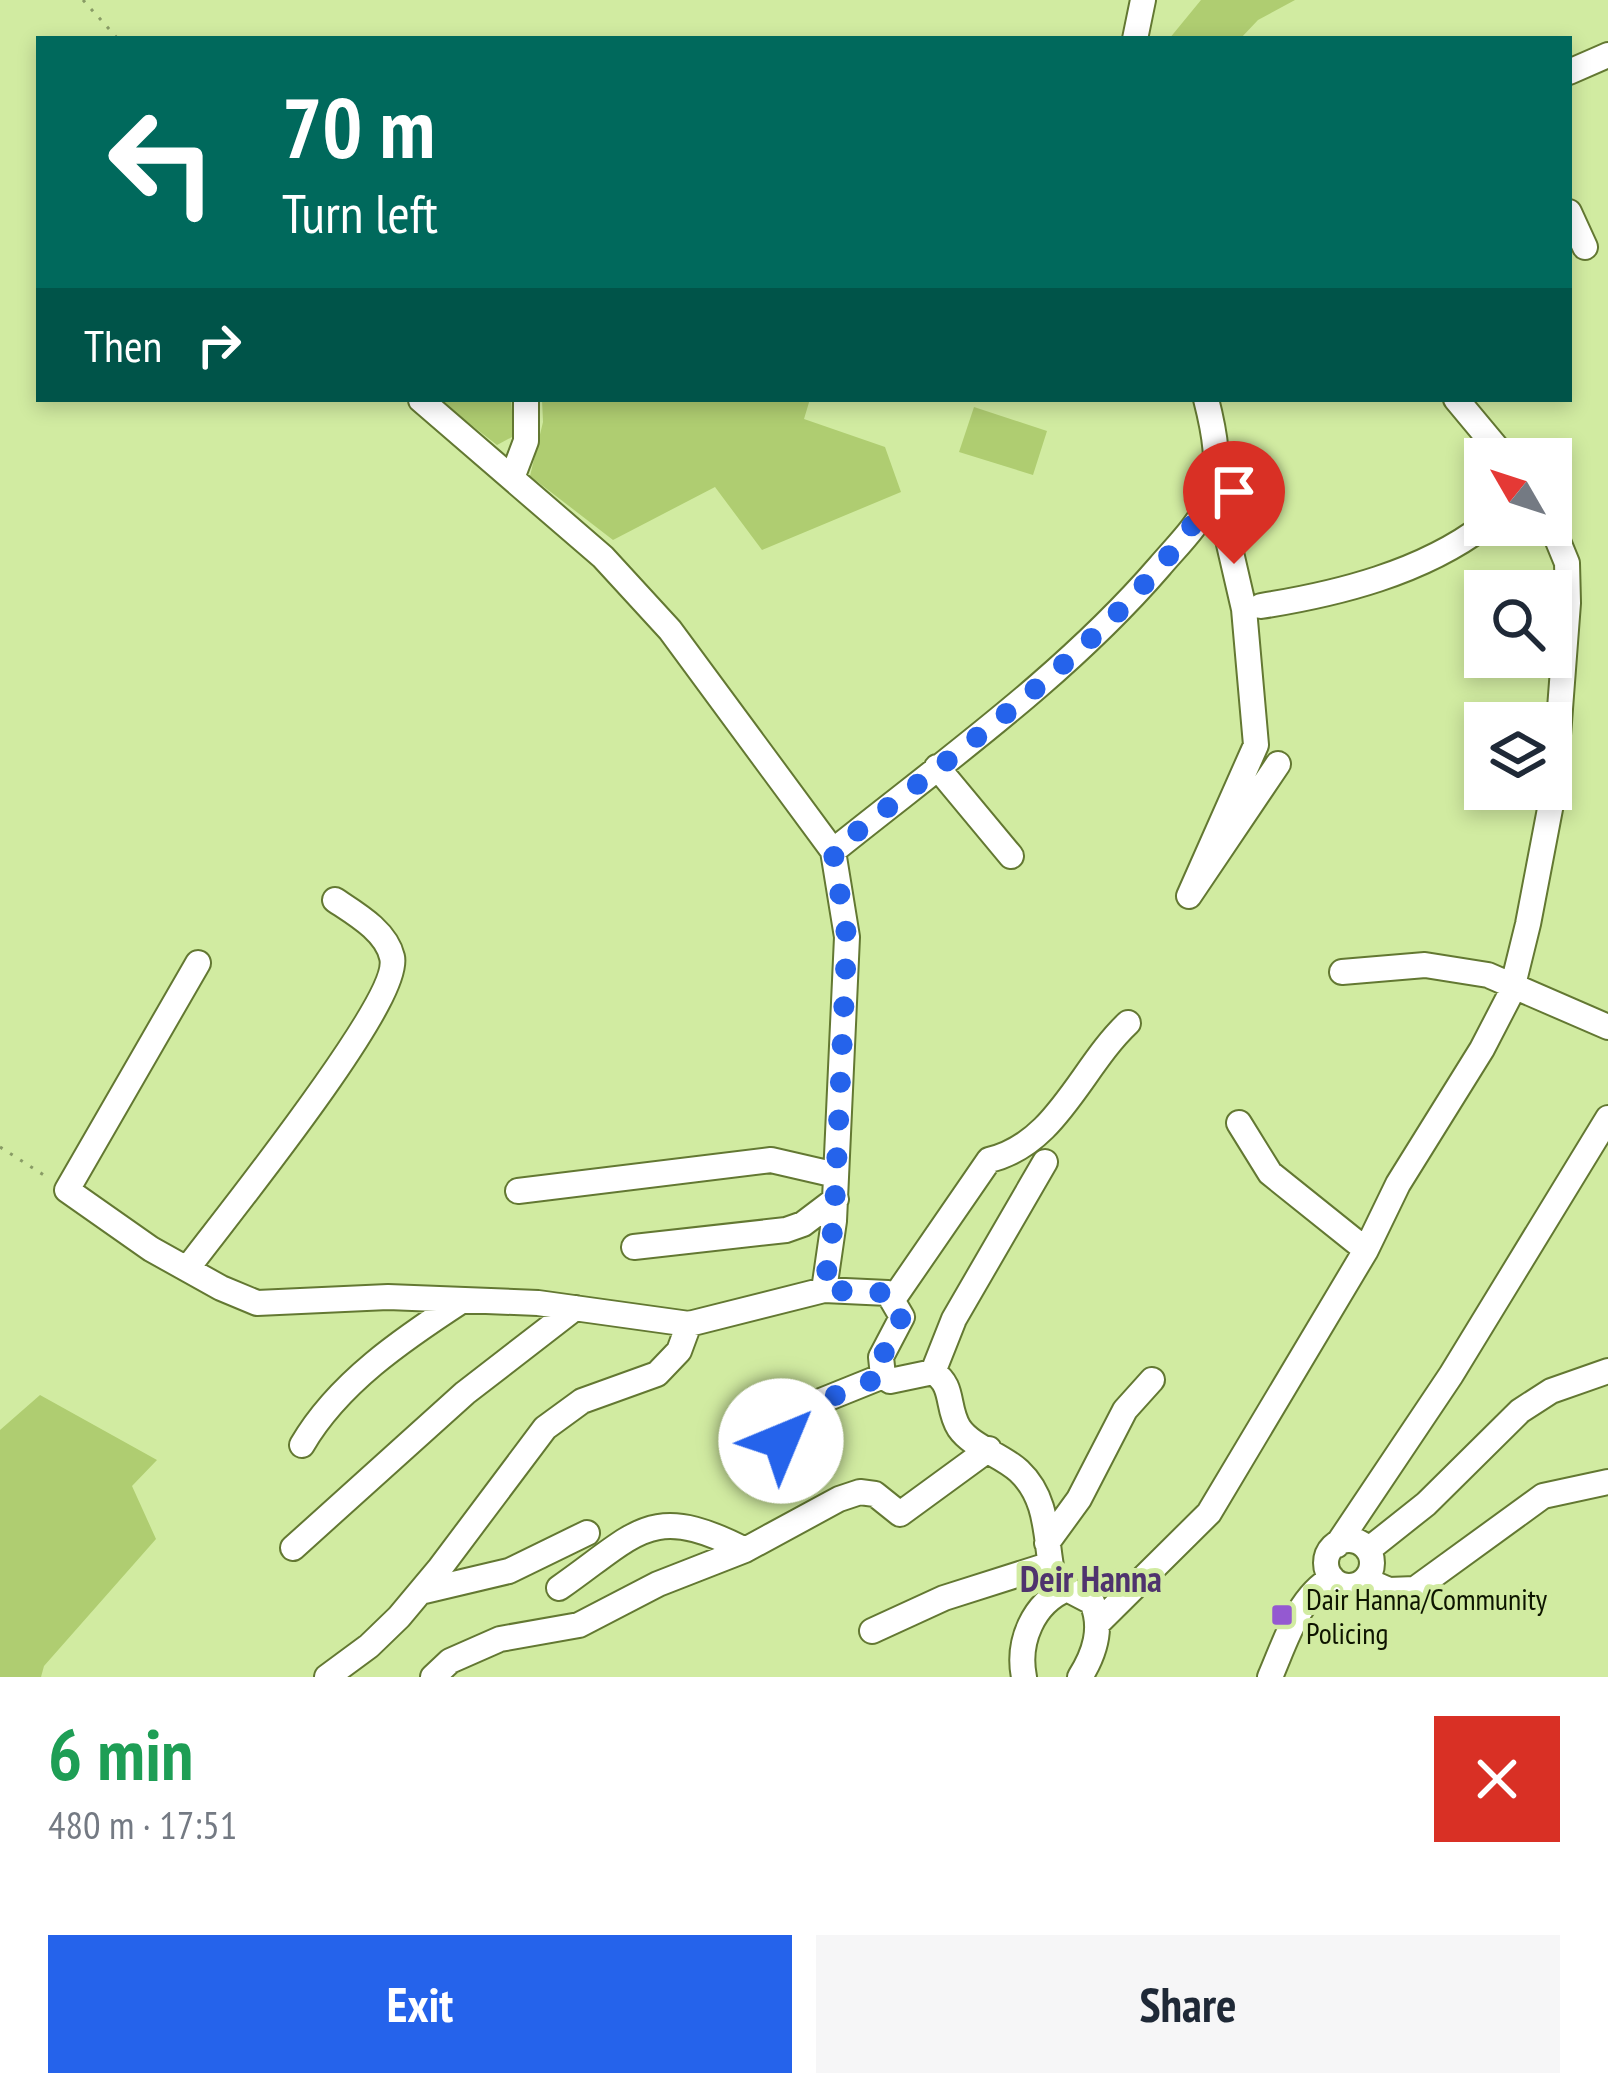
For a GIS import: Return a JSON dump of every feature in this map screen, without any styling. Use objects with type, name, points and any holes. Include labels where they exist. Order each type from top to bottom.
[{"type":"street","points":[[1136,36],[1143,0]]},
{"type":"street","points":[[1572,71],[1608,55]]},
{"type":"street","points":[[1572,219],[1585,247]]},
{"type":"street","points":[[423,402],[603,557],[670,630],[833,851],[847,938],[836,1187],[824,1290]]},
{"type":"street","points":[[512,478],[526,441],[526,402]]},
{"type":"street","points":[[833,851],[1023,698],[1138,591],[1189,532],[1210,499],[1214,432],[1207,402]]},
{"type":"street","points":[[1458,402],[1488,438]]},
{"type":"street","points":[[1210,499],[1223,518],[1244,609],[1256,745],[1189,896],[1278,764]]},
{"type":"street","points":[[1261,606],[1328,596],[1412,564],[1464,536]]},
{"type":"street","points":[[1099,1622],[1209,1513],[1366,1250],[1398,1184],[1483,1049],[1513,985],[1554,788],[1568,603],[1567,563],[1560,546]]},
{"type":"street","points":[[937,767],[1011,856]]},
{"type":"street","points":[[187,1269],[352,1047],[388,985],[393,959],[388,946],[366,921],[334,901]]},
{"type":"street","points":[[198,963],[67,1190],[187,1269],[257,1304],[388,1297],[463,1300],[575,1308],[689,1324],[824,1290],[879,1290],[894,1298],[902,1317],[881,1357],[883,1376],[890,1381],[933,1372]]},
{"type":"street","points":[[1342,972],[1425,965],[1488,974],[1608,1027]]},
{"type":"street","points":[[894,1298],[989,1160],[1008,1156],[1067,1105],[1105,1045],[1128,1022]]},
{"type":"street","points":[[1608,1118],[1451,1375],[1336,1545],[1327,1560],[1332,1578],[1346,1586],[1366,1580],[1389,1591],[1415,1589],[1543,1496],[1608,1482]]},
{"type":"street","points":[[1239,1123],[1270,1173],[1366,1250]]},
{"type":"street","points":[[518,1191],[771,1160],[836,1187]]},
{"type":"street","points":[[933,1372],[954,1319],[1045,1162]]},
{"type":"street","points":[[634,1246],[786,1230],[803,1224],[836,1187]]},
{"type":"street","points":[[302,1445],[323,1408],[417,1330],[463,1300]]},
{"type":"street","points":[[293,1548],[465,1393],[575,1308]]},
{"type":"street","points":[[327,1677],[369,1646],[421,1592],[545,1428],[582,1401],[657,1374],[679,1351],[689,1324]]},
{"type":"street","points":[[1368,1550],[1426,1504],[1520,1412],[1551,1391],[1608,1371]]},
{"type":"street","points":[[933,1372],[949,1386],[950,1410],[966,1438],[1018,1470],[1037,1491],[1046,1516],[1047,1554],[1057,1593]]},
{"type":"street","points":[[781,1441],[788,1420],[883,1376]]},
{"type":"street","points":[[872,1631],[1047,1554],[1125,1410],[1152,1380]]},
{"type":"street","points":[[433,1677],[450,1661],[500,1639],[579,1625],[658,1584],[745,1550],[839,1499],[875,1493],[900,1514],[989,1449]]},
{"type":"street","points":[[559,1588],[653,1526],[686,1525],[745,1550]]},
{"type":"street","points":[[421,1592],[508,1571],[587,1534]]},
{"type":"street","points":[[1336,1545],[1355,1541],[1368,1550],[1372,1565],[1366,1580]]},
{"type":"street","points":[[1273,1675],[1301,1610],[1312,1593],[1332,1578]]},
{"type":"street","points":[[1024,1677],[1024,1645],[1031,1622],[1043,1604],[1067,1589],[1092,1602],[1099,1622],[1098,1636],[1080,1677]]},
{"type":"path","points":[[83,0],[115,36]]},
{"type":"path","points":[[0,1147],[67,1190]]},
{"type":"green space","points":[[1201,0],[1295,0],[1258,20],[1243,36],[1171,36]]},
{"type":"green space","points":[[442,402],[511,402],[514,436],[497,445]]},
{"type":"green space","points":[[542,402],[809,402],[804,419],[885,447],[901,492],[762,550],[715,487],[613,540],[530,476],[543,422]]},
{"type":"green space","points":[[974,407],[1047,431],[1033,475],[959,452]]},
{"type":"green space","points":[[40,1395],[157,1460],[132,1486],[156,1539],[44,1666],[41,1677],[0,1677],[0,1430]]},
{"type":"place","name":"Dair Hanna/Community Policing","points":[[1282,1615]]},
{"type":"district","name":"Deir Hanna","points":[[1091,1578]]},
{"type":"route","points":[[781,1441],[788,1420],[883,1376],[881,1357],[902,1317],[888,1293],[824,1290],[834,1221],[847,938],[833,851],[1023,698],[1081,645],[1138,591],[1189,532],[1210,499],[1223,518],[1234,564]]}]
